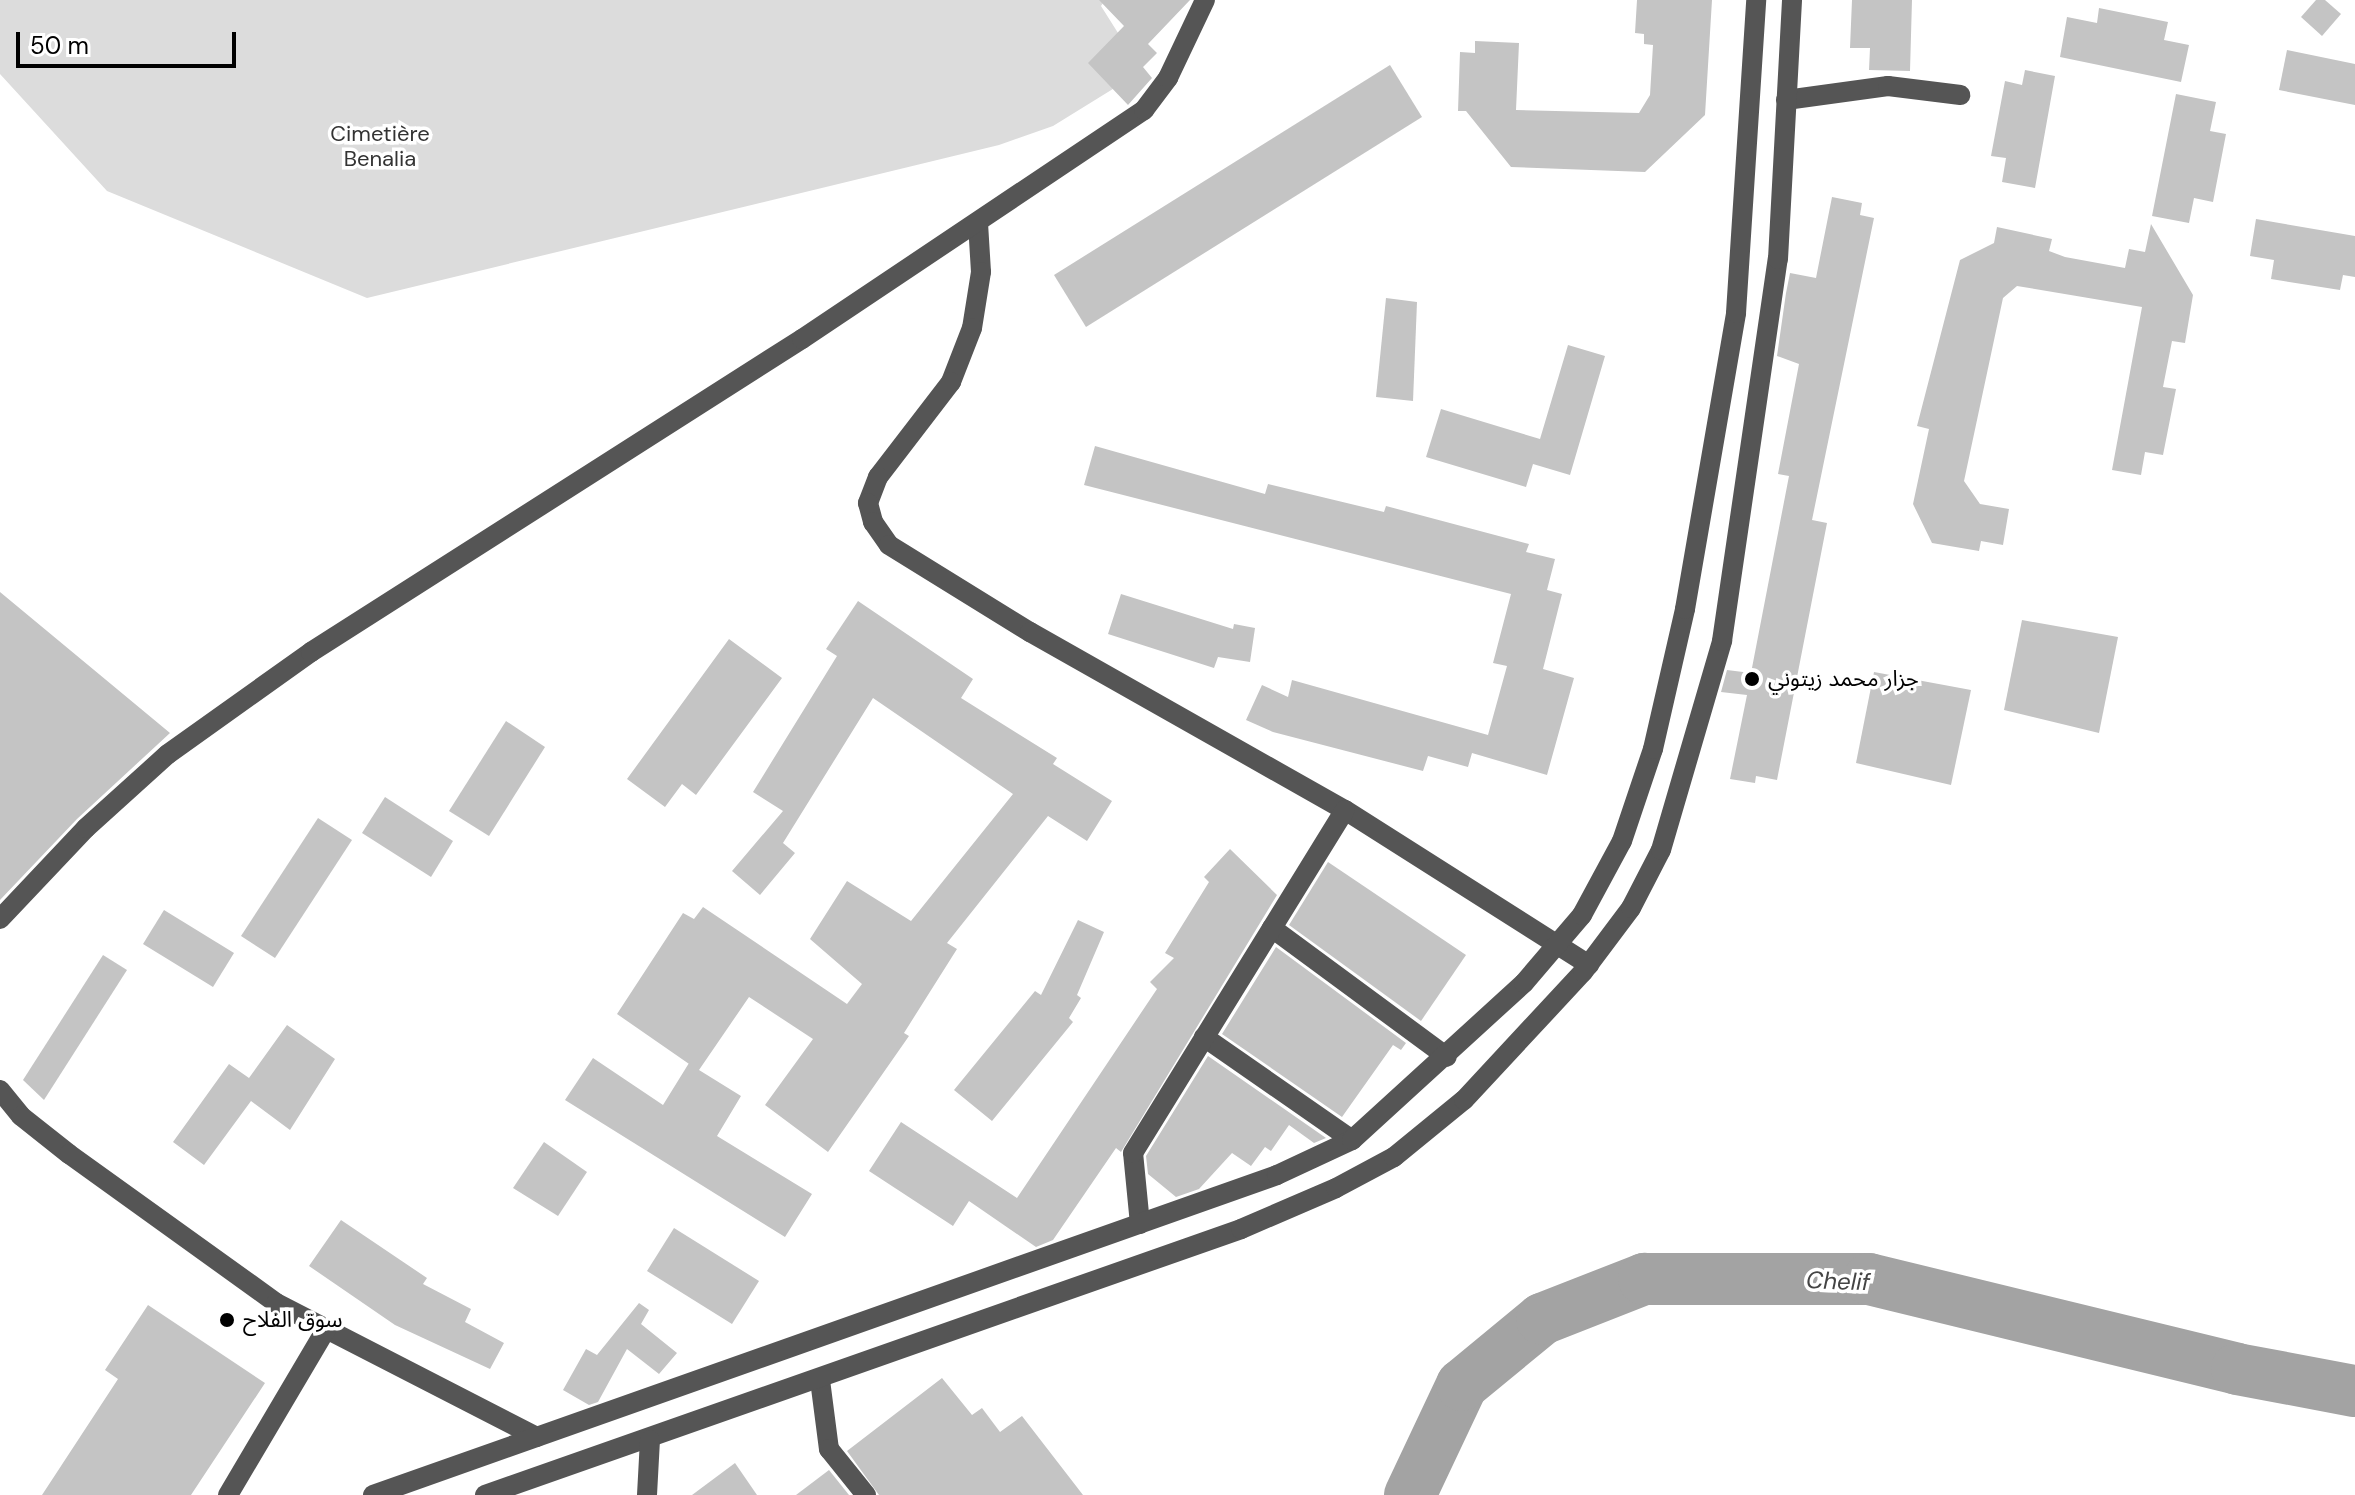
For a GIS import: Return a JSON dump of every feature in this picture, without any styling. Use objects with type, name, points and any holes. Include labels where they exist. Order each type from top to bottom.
[{"type":"street","points":[[0,919],[86,828],[168,754],[298,661],[978,223],[1144,110],[1168,78],[1205,0]]},
{"type":"street","points":[[373,1495],[1277,1175],[1352,1140],[1447,1057],[1557,944],[1582,915],[1622,841],[1653,749],[1685,609],[1736,313],[1756,0]]},
{"type":"street","points":[[485,1495],[650,1440],[1241,1229],[1394,1157],[1464,1100],[1589,965],[1631,908],[1661,850],[1722,641],[1778,259],[1792,0]]},
{"type":"street","points":[[1786,100],[1888,86],[1960,95]]},
{"type":"street","points":[[978,223],[981,272],[972,328],[951,382],[878,477],[868,503],[873,522],[889,545],[915,564],[1345,810],[1589,965]]},
{"type":"street","points":[[1140,1224],[1133,1153],[1345,810]]},
{"type":"street","points":[[1272,928],[1447,1057]]},
{"type":"street","points":[[1204,1037],[1352,1140]]},
{"type":"street","points":[[0,1090],[21,1116],[69,1154],[276,1303],[537,1437]]},
{"type":"street","points":[[228,1495],[326,1329]]},
{"type":"street","points":[[820,1380],[829,1449],[866,1495]]},
{"type":"street","points":[[647,1495],[650,1440]]},
{"type":"green space","name":"Cimetière Benalia","points":[[0,0],[1105,0],[1101,6],[1142,71],[1053,126],[999,145],[367,298],[107,191],[0,74]]},
{"type":"building","points":[[1099,0],[1190,0],[1148,44],[1157,53],[1143,67],[1152,78],[1128,105],[1088,63],[1124,26]]},
{"type":"building","points":[[1637,0],[1712,0],[1705,115],[1645,172],[1511,167],[1466,111],[1458,111],[1460,52],[1475,53],[1475,41],[1519,43],[1516,110],[1639,113],[1650,95],[1653,45],[1644,44],[1644,34],[1635,33]]},
{"type":"building","points":[[1852,0],[1912,0],[1910,71],[1869,70],[1870,48],[1850,48]]},
{"type":"building","points":[[2316,0],[2325,0],[2341,14],[2322,36],[2301,17]]},
{"type":"building","points":[[2099,8],[2168,22],[2164,40],[2189,45],[2181,82],[2060,57],[2067,17],[2097,23]]},
{"type":"building","points":[[2287,50],[2355,64],[2355,105],[2279,90]]},
{"type":"building","points":[[1390,65],[1422,117],[1086,327],[1054,275]]},
{"type":"building","points":[[2025,70],[2055,76],[2035,188],[2002,182],[2006,158],[1991,156],[2005,81],[2022,85]]},
{"type":"building","points":[[2176,94],[2216,102],[2210,131],[2226,134],[2213,202],[2194,198],[2189,223],[2152,216]]},
{"type":"building","points":[[1832,197],[1862,203],[1860,215],[1874,218],[1812,520],[1827,523],[1777,780],[1756,776],[1755,783],[1730,779],[1747,695],[1721,692],[1727,670],[1751,673],[1789,476],[1778,474],[1799,364],[1777,356],[1786,293],[1790,273],[1816,278]]},
{"type":"building","points":[[2256,219],[2355,236],[2355,277],[2343,275],[2340,290],[2271,279],[2274,260],[2250,256]]},
{"type":"building","points":[[2151,224],[2193,295],[2185,343],[2172,341],[2163,387],[2176,389],[2163,455],[2145,452],[2141,475],[2112,470],[2142,307],[2017,286],[2003,298],[1964,481],[1980,504],[2009,509],[2003,545],[1981,541],[1979,551],[1932,543],[1913,504],[1929,429],[1917,426],[1960,260],[1994,243],[1997,227],[2052,239],[2049,251],[2065,257],[2125,268],[2129,249],[2145,252]]},
{"type":"building","points":[[1386,298],[1417,302],[1413,401],[1376,397]]},
{"type":"building","points":[[1568,345],[1605,356],[1570,475],[1533,464],[1526,487],[1426,457],[1441,409],[1540,439]]},
{"type":"building","points":[[1095,446],[1265,494],[1268,484],[1384,512],[1386,506],[1529,544],[1526,552],[1555,559],[1547,590],[1562,594],[1543,669],[1574,678],[1547,775],[1472,753],[1468,767],[1428,756],[1423,771],[1273,732],[1246,720],[1262,685],[1288,697],[1292,680],[1488,735],[1507,666],[1493,663],[1511,594],[1084,485]]},
{"type":"building","points":[[0,592],[170,733],[77,819],[0,900]]},
{"type":"building","points":[[1121,594],[1233,629],[1234,624],[1255,628],[1250,662],[1218,657],[1214,668],[1108,634]]},
{"type":"building","points":[[858,601],[973,679],[961,698],[1057,758],[1053,764],[1112,801],[1087,841],[1048,816],[947,943],[957,949],[904,1033],[909,1036],[828,1152],[765,1105],[813,1039],[749,997],[699,1070],[741,1096],[717,1136],[812,1194],[785,1237],[565,1100],[593,1058],[663,1105],[689,1064],[617,1014],[683,913],[694,919],[703,907],[847,1004],[862,984],[810,939],[847,881],[911,921],[1013,794],[873,698],[783,843],[795,853],[760,895],[732,871],[783,811],[753,792],[837,656],[826,649]]},
{"type":"building","points":[[2022,620],[2118,637],[2099,733],[2004,710]]},
{"type":"building","points":[[729,639],[782,678],[696,795],[682,784],[665,807],[627,779]]},
{"type":"building","points":[[1874,672],[1971,690],[1951,785],[1856,763]]},
{"type":"building","points":[[506,721],[545,747],[489,836],[449,811]]},
{"type":"building","points":[[385,797],[453,841],[431,877],[362,833]]},
{"type":"building","points":[[318,818],[352,840],[275,958],[241,936]]},
{"type":"building","points":[[1230,849],[1277,895],[1121,1152],[1116,1148],[1053,1240],[1036,1247],[969,1201],[953,1226],[869,1171],[901,1122],[1017,1198],[1157,989],[1150,982],[1174,958],[1165,953],[1209,882],[1204,877]]},
{"type":"building","points":[[1328,862],[1466,955],[1421,1021],[1289,925]]},
{"type":"building","points":[[164,910],[234,953],[213,987],[143,944]]},
{"type":"building","points":[[1078,920],[1104,932],[1077,995],[1081,998],[1069,1018],[1073,1022],[992,1121],[954,1090],[1035,991],[1041,995]]},
{"type":"building","points":[[1276,947],[1406,1043],[1401,1050],[1393,1045],[1342,1117],[1222,1034]]},
{"type":"building","points":[[103,955],[127,970],[44,1100],[23,1080]]},
{"type":"building","points":[[287,1025],[335,1059],[290,1130],[251,1101],[204,1165],[173,1142],[229,1064],[249,1078]]},
{"type":"building","points":[[1208,1056],[1326,1138],[1314,1143],[1289,1125],[1271,1151],[1265,1147],[1251,1166],[1232,1153],[1199,1189],[1176,1197],[1148,1174],[1146,1156]]},
{"type":"building","points":[[544,1142],[587,1172],[558,1216],[513,1188]]},
{"type":"building","points":[[341,1220],[427,1278],[423,1284],[471,1309],[465,1322],[504,1343],[490,1369],[395,1325],[309,1266]]},
{"type":"building","points":[[674,1228],[759,1281],[732,1324],[647,1271]]},
{"type":"building","points":[[639,1303],[649,1310],[641,1324],[677,1353],[659,1374],[627,1349],[598,1402],[589,1405],[563,1390],[586,1349],[597,1355]]},
{"type":"building","points":[[148,1305],[265,1383],[191,1495],[42,1495],[118,1379],[105,1370]]},
{"type":"building","points":[[942,1378],[972,1415],[982,1408],[1000,1432],[1022,1416],[1083,1495],[879,1495],[847,1451]]},
{"type":"building","points":[[735,1463],[757,1495],[692,1495]]},
{"type":"building","points":[[829,1470],[849,1495],[796,1495]]},
{"type":"waterway","name":"Chelif","points":[[1410,1495],[1462,1385],[1542,1319],[1644,1279],[1869,1279],[2237,1369],[2355,1391]]},
{"type":"place","name":"جزار محمد زيتوني","points":[[1752,679]]},
{"type":"place","name":"سوق الفلاح","points":[[227,1320]]}]
